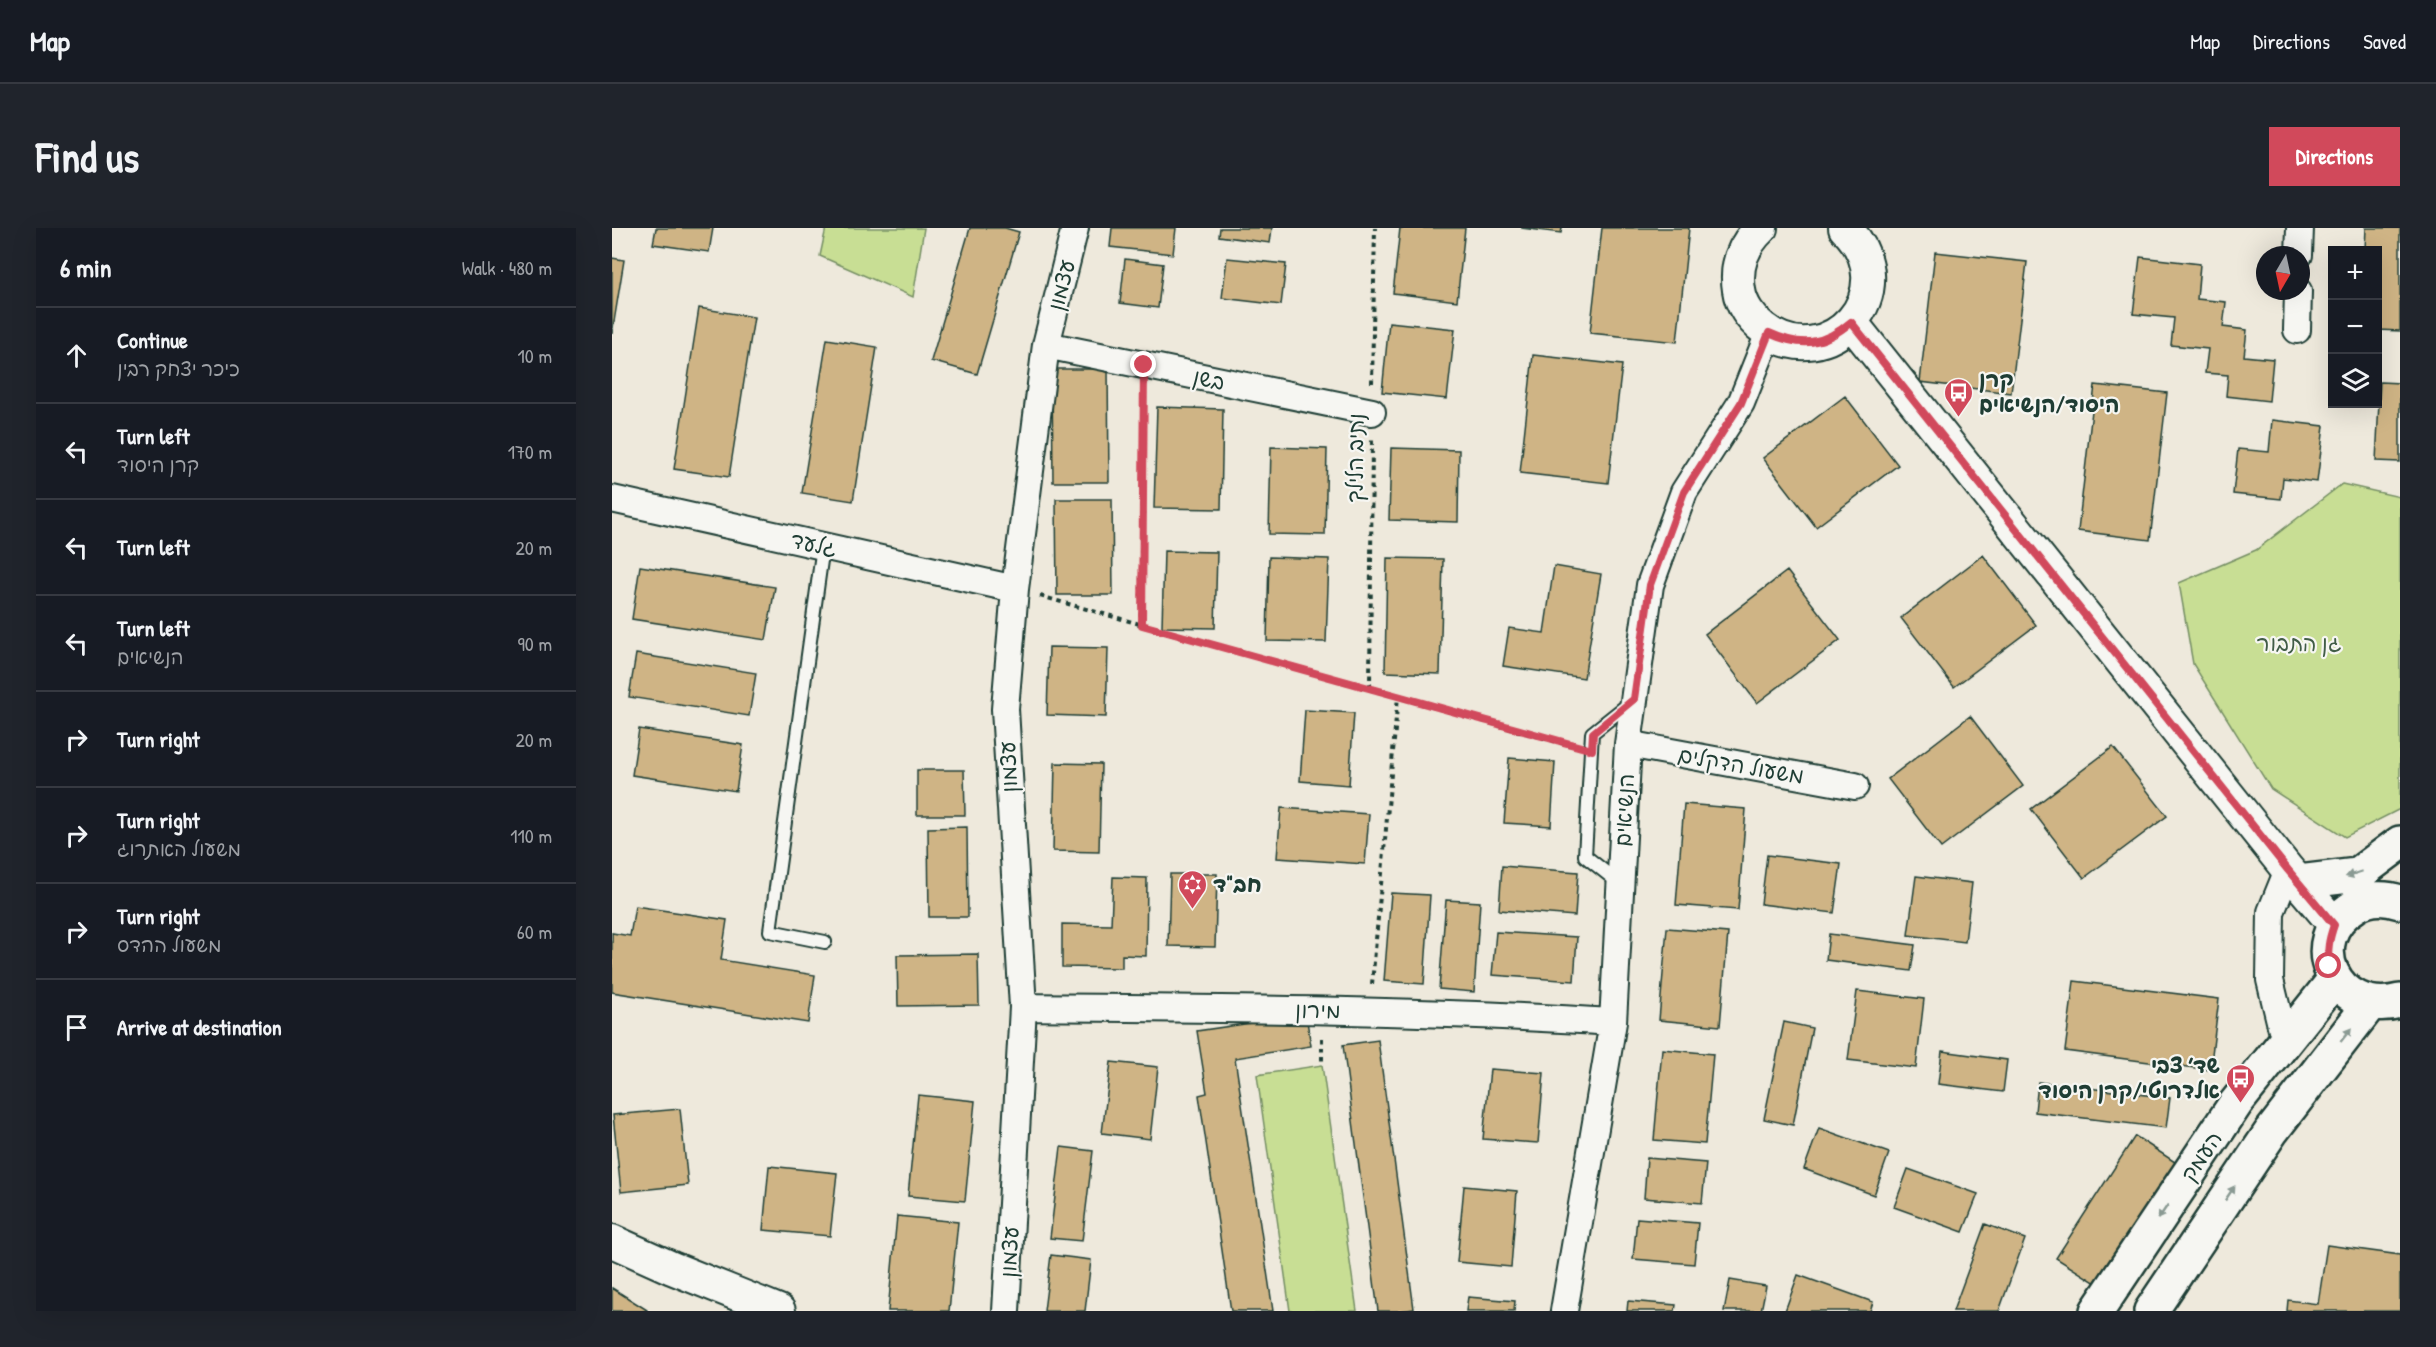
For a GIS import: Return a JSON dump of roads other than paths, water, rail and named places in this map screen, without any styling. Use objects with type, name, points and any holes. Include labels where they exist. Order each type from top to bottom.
[{"type":"main road","points":[[2293,876],[2357,875],[2400,843]]},
{"type":"main road","points":[[2385,1003],[2356,999],[2344,991],[2329,966],[2327,952],[2334,925],[2346,911],[2361,902],[2379,898],[2399,898]]},
{"type":"main road","name":"העמק","points":[[2097,1311],[2236,1103],[2335,979]]},
{"type":"main road","name":"העמק","points":[[2151,1311],[2271,1132],[2385,1003]]},
{"type":"street","name":"עצמון","points":[[1006,1311],[1023,1007],[1005,708],[1015,589],[1046,345],[1075,228]]},
{"type":"street","points":[[1761,228],[1744,249],[1739,264],[1737,280],[1740,296],[1746,310],[1756,323],[1769,333],[1785,340],[1803,343],[1821,341],[1838,333],[1851,322],[1862,307],[1868,289],[1869,271],[1864,253],[1845,228]]},
{"type":"street","points":[[2299,246],[2300,228]]},
{"type":"street","points":[[2297,330],[2298,300]]},
{"type":"street","points":[[1851,322],[2334,925]]},
{"type":"street","name":"הנשיאים","points":[[1564,1311],[1613,1022],[1628,744],[1650,585],[1684,492],[1741,403],[1769,333]]},
{"type":"street","name":"בשן","points":[[1046,345],[1372,412]]},
{"type":"street","name":"גלעד","points":[[612,499],[1015,589]]},
{"type":"street","name":"משעול הדקלים","points":[[1628,744],[1856,786]]},
{"type":"street","points":[[2285,1042],[2270,980],[2271,912],[2293,876]]},
{"type":"street","name":"מירון","points":[[1023,1007],[1498,1014],[1613,1022]]},
{"type":"street","points":[[612,1241],[778,1311]]},
{"type":"lane","points":[[824,546],[770,931],[825,942]]},
{"type":"lane","points":[[1620,883],[1585,856],[1593,733],[1634,699]]},
{"type":"place","name":"קרן היסוד/הנשיאים","points":[[1958,418]]},
{"type":"place","name":"חב\"ד","points":[[1192,910]]},
{"type":"place","name":"שד׳ צבי אלדרוטי/קרן היסוד","points":[[2241,1104]]},
{"type":"park label","name":"גן התבור","points":[[2299,643]]}]
